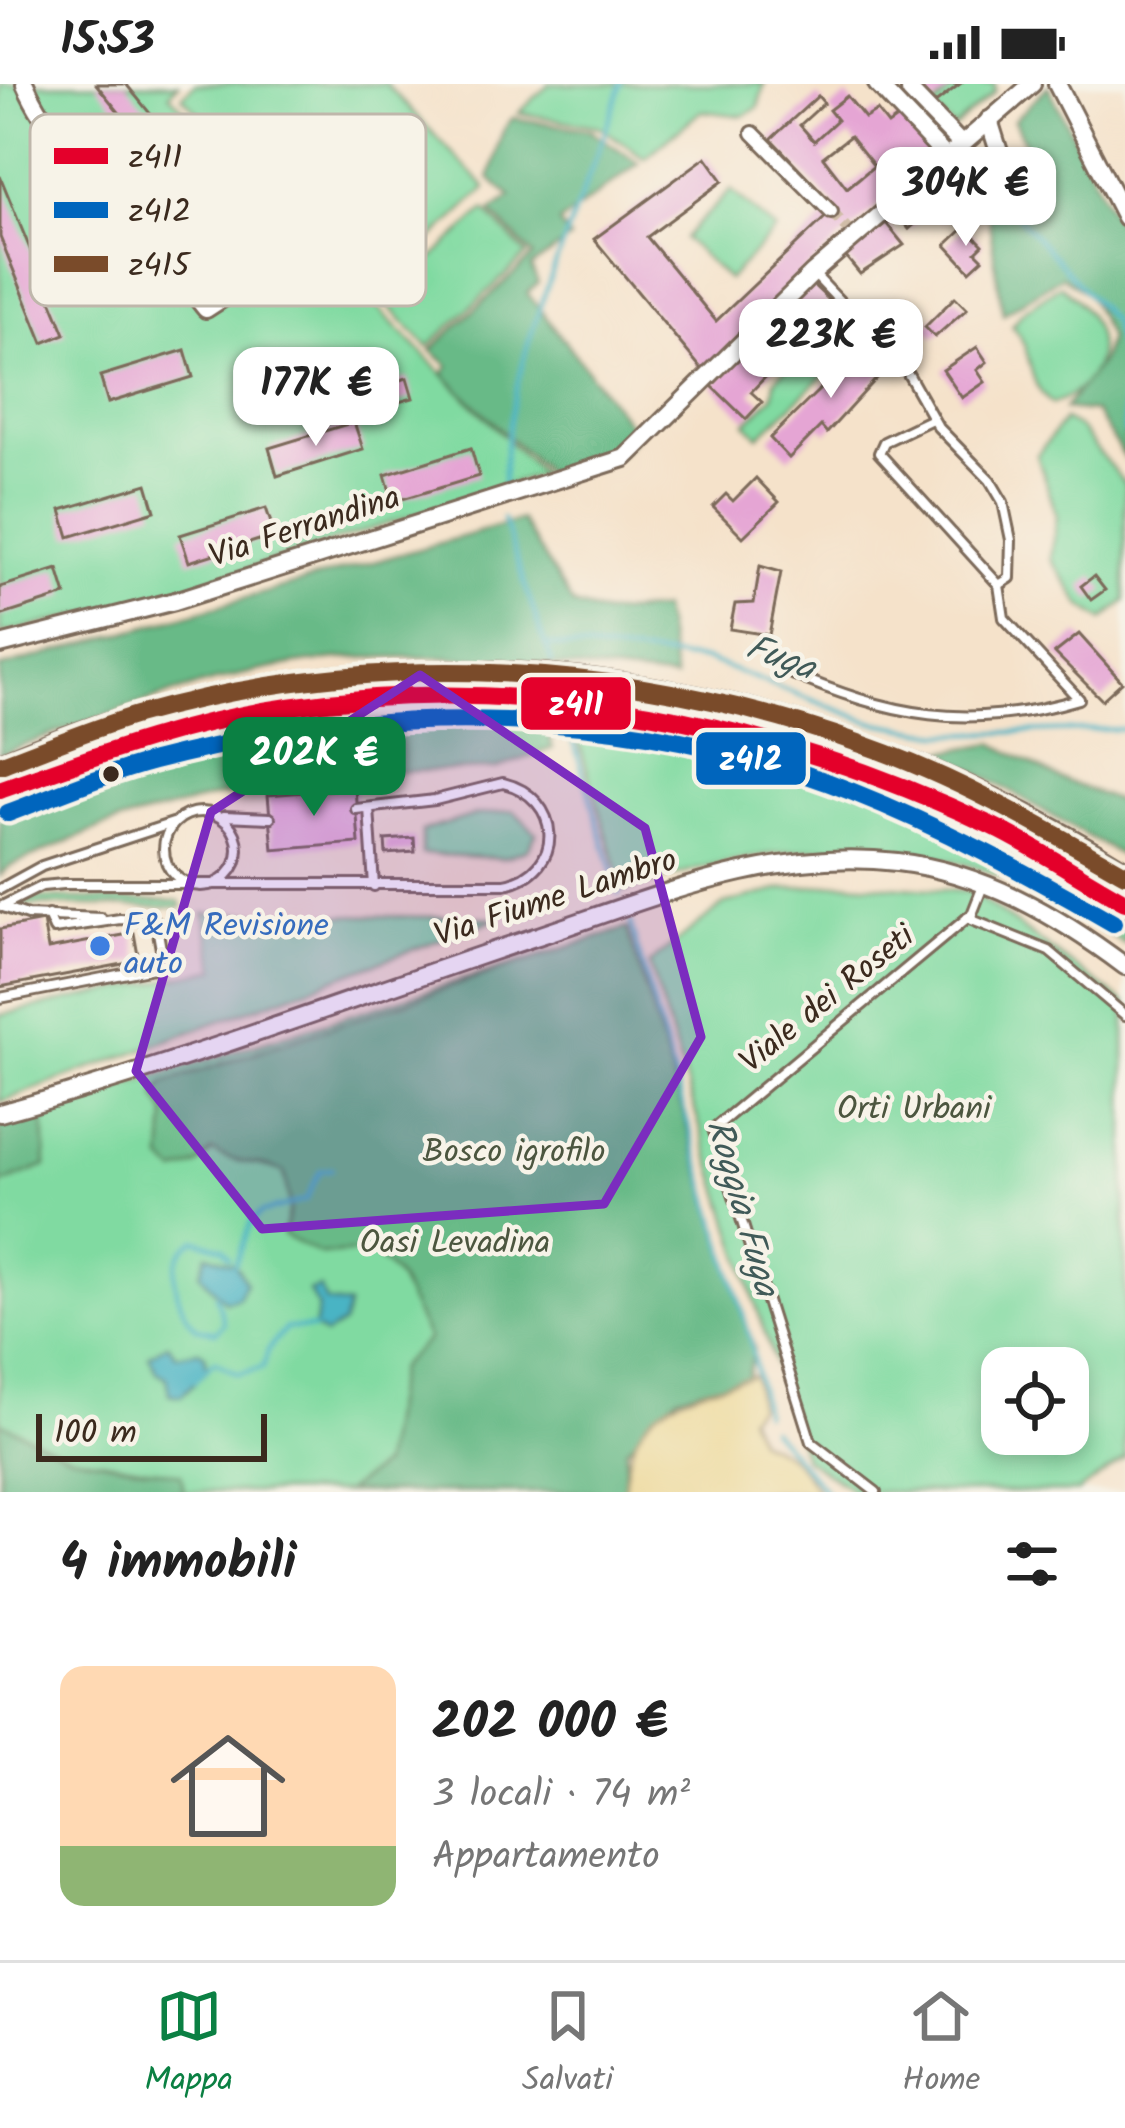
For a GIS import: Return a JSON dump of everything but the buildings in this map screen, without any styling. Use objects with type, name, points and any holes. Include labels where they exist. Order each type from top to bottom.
[{"type":"main road","points":[[0,768],[130,719],[274,687],[426,673],[546,676],[714,702],[862,745],[1044,825],[1125,876]]},
{"type":"main road","points":[[0,790],[171,729],[317,701],[477,693],[612,703],[726,724],[878,772],[1036,844],[1125,902]]},
{"type":"main road","points":[[0,806],[32,776]]},
{"type":"street","points":[[26,84],[39,114]]},
{"type":"street","points":[[877,84],[946,157]]},
{"type":"street","points":[[1058,84],[1125,217]]},
{"type":"street","points":[[812,273],[851,234],[989,120],[1019,88]]},
{"type":"street","points":[[910,92],[961,144]]},
{"type":"street","points":[[989,120],[999,152]]},
{"type":"street","points":[[753,133],[831,212]]},
{"type":"street","name":"Via Ferrandina","points":[[0,645],[175,601],[625,458],[812,273]]},
{"type":"street","name":"Via Fiume Lambro","points":[[0,1113],[753,869],[807,860],[898,862],[983,884],[1054,915],[1125,966]]},
{"type":"lane","points":[[812,273],[907,371],[932,419],[991,480],[1004,502],[1012,540],[1010,578],[999,585]]},
{"type":"lane","points":[[785,671],[862,703],[960,718],[996,719],[1079,699],[1004,618],[999,585],[879,453],[884,442],[932,419]]},
{"type":"lane","points":[[1,906],[43,886],[518,881],[543,862],[551,827],[530,793],[503,783],[356,809]]},
{"type":"lane","points":[[369,808],[374,886]]},
{"type":"lane","points":[[0,889],[42,866],[194,812],[270,818]]},
{"type":"lane","points":[[175,822],[164,842],[167,863],[181,880],[202,886],[225,877],[238,857],[235,833],[218,816]]},
{"type":"lane","points":[[983,884],[977,909],[968,918],[1049,951],[1125,1015]]},
{"type":"lane","points":[[0,998],[164,966],[156,921],[48,915],[1,906]]},
{"type":"lane","name":"Viale dei Roseti","points":[[876,1492],[811,1442],[712,1138],[718,1120],[968,918]]},
{"type":"highlighted area","points":[[420,675],[645,828],[701,1037],[604,1204],[262,1229],[136,1071],[211,812]]},
{"type":"green space","points":[[0,84],[178,84],[169,94],[189,114],[30,114],[30,306],[377,306],[541,474],[165,596],[0,634]]},
{"type":"green space","points":[[195,84],[386,84],[415,114],[199,114],[182,96]]},
{"type":"green space","points":[[549,84],[764,84],[758,108],[743,116],[701,111],[645,158],[600,127],[519,113]]},
{"type":"green space","points":[[957,84],[995,84],[995,92],[954,128],[933,109]]},
{"type":"green space","points":[[1048,86],[1125,239],[1125,458],[1095,412],[1064,409],[1100,363],[1109,338],[1088,294],[1062,276],[1003,314],[987,208],[989,178],[1033,162],[1014,120]]},
{"type":"green space","points":[[513,118],[590,130],[639,163],[559,223],[570,239],[531,267],[538,283],[527,293],[637,434],[620,453],[548,474],[443,374],[449,366],[431,350],[533,256],[491,211],[511,197],[489,178],[503,132]]},
{"type":"green space","points":[[426,126],[486,188],[426,245]]},
{"type":"green space","points":[[731,190],[776,230],[728,280],[684,238]]},
{"type":"green space","points":[[485,210],[527,255],[428,347],[389,306],[426,306],[426,264]]},
{"type":"green space","points":[[1060,285],[1089,315],[1099,349],[1087,380],[1052,404],[1037,385],[1025,346],[1012,326],[1022,312]]},
{"type":"green space","points":[[840,313],[864,338],[759,436],[746,423],[773,396],[775,380]]},
{"type":"green space","points":[[1064,420],[1079,428],[1125,484],[1125,601],[1103,620],[1082,606],[1051,559],[1057,516],[1037,455]]},
{"type":"green space","points":[[521,520],[573,605],[604,614],[662,609],[675,679],[474,659],[309,662],[174,693],[0,754],[0,668]]},
{"type":"green space","points":[[327,708],[541,711],[553,748],[496,769],[322,774],[210,798],[105,826],[10,866],[0,876],[0,815],[29,795],[66,777],[155,747]]},
{"type":"green space","points":[[571,717],[789,763],[930,812],[1062,879],[1125,920],[1125,944],[999,876],[940,858],[882,848],[762,855],[624,891]]},
{"type":"green space","points":[[993,743],[1058,778],[1125,804],[1125,858],[942,752]]},
{"type":"green space","points":[[514,811],[536,833],[528,849],[503,858],[422,854],[422,831],[475,815]]},
{"type":"green space","name":"Orti Urbani","points":[[849,883],[971,892],[1125,1003],[1125,1458],[1078,1492],[856,1492],[804,1458],[649,964],[724,904],[782,889]]},
{"type":"green space","points":[[32,898],[180,901],[182,907],[18,905]]},
{"type":"green space","points":[[204,913],[498,918],[0,1102],[0,1015],[216,969]]},
{"type":"green space","name":"Oasi Levadina","points":[[627,928],[754,1349],[747,1377],[678,1395],[626,1449],[624,1492],[0,1492],[0,1125]]},
{"type":"green space","name":"Bosco igrofilo","points":[[627,928],[754,1349],[747,1377],[678,1395],[626,1449],[624,1492],[345,1492],[382,1465],[398,1368],[428,1339],[398,1278],[373,1252],[320,1254],[283,1235],[290,1207],[284,1172],[212,1151],[198,1165],[176,1173],[163,1161],[166,1114],[156,1096],[164,1083]]},
{"type":"green space","points":[[44,1117],[46,1166],[0,1184],[0,1126]]},
{"type":"green space","points":[[0,1422],[70,1455],[181,1474],[184,1492],[0,1492]]},
{"type":"sand","points":[[754,1375],[758,1406],[748,1416],[759,1441],[793,1459],[818,1492],[624,1492],[636,1438],[648,1421],[681,1398]]},
{"type":"water","points":[[207,1254],[235,1264],[246,1282],[238,1298],[225,1301],[200,1274]]},
{"type":"water","points":[[320,1288],[326,1302],[348,1306],[343,1324],[325,1335],[314,1328],[318,1308],[309,1291]]},
{"type":"water","points":[[168,1344],[176,1355],[199,1351],[205,1355],[207,1370],[181,1396],[169,1394],[167,1378],[157,1372],[149,1356]]},
{"type":"waterway","name":"Fuga","points":[[503,484],[508,433],[532,331],[621,84]]},
{"type":"waterway","points":[[971,165],[1113,322],[1123,368],[1125,433]]},
{"type":"waterway","name":"Fuga","points":[[503,519],[545,645],[706,660],[871,722],[941,734],[1125,729]]},
{"type":"waterway","points":[[546,645],[552,662]]},
{"type":"waterway","points":[[564,710],[619,894]]},
{"type":"waterway","name":"Roggia Fuga","points":[[630,922],[750,1338],[764,1413]]},
{"type":"waterway","points":[[235,1264],[251,1222],[261,1213],[306,1200],[320,1171],[332,1169]]},
{"type":"waterway","points":[[216,1295],[224,1323],[216,1332],[197,1328],[178,1295],[179,1258],[196,1240],[223,1248],[229,1257]]},
{"type":"waterway","points":[[195,1381],[214,1361],[238,1374],[263,1368],[268,1350],[286,1328],[314,1328]]},
{"type":"waterway","name":"Roggia Fuga","points":[[771,1429],[826,1492]]},
{"type":"tunnel","points":[[831,212],[849,231]]},
{"type":"transit line","name":"z415","points":[[0,765],[137,715],[227,693],[318,679],[503,673],[595,681],[776,717],[864,745],[965,787],[1125,874]]},
{"type":"transit line","name":"z411","points":[[0,790],[179,730],[289,707],[379,698],[559,701],[736,733],[822,758],[990,825],[1125,902]]},
{"type":"transit line","name":"z412","points":[[8,813],[154,761],[240,741],[328,728],[417,721],[595,728],[683,742],[769,763],[853,792],[985,853],[1113,923]]},
{"type":"place","name":"F&M Revisione auto","points":[[100,946]]}]
